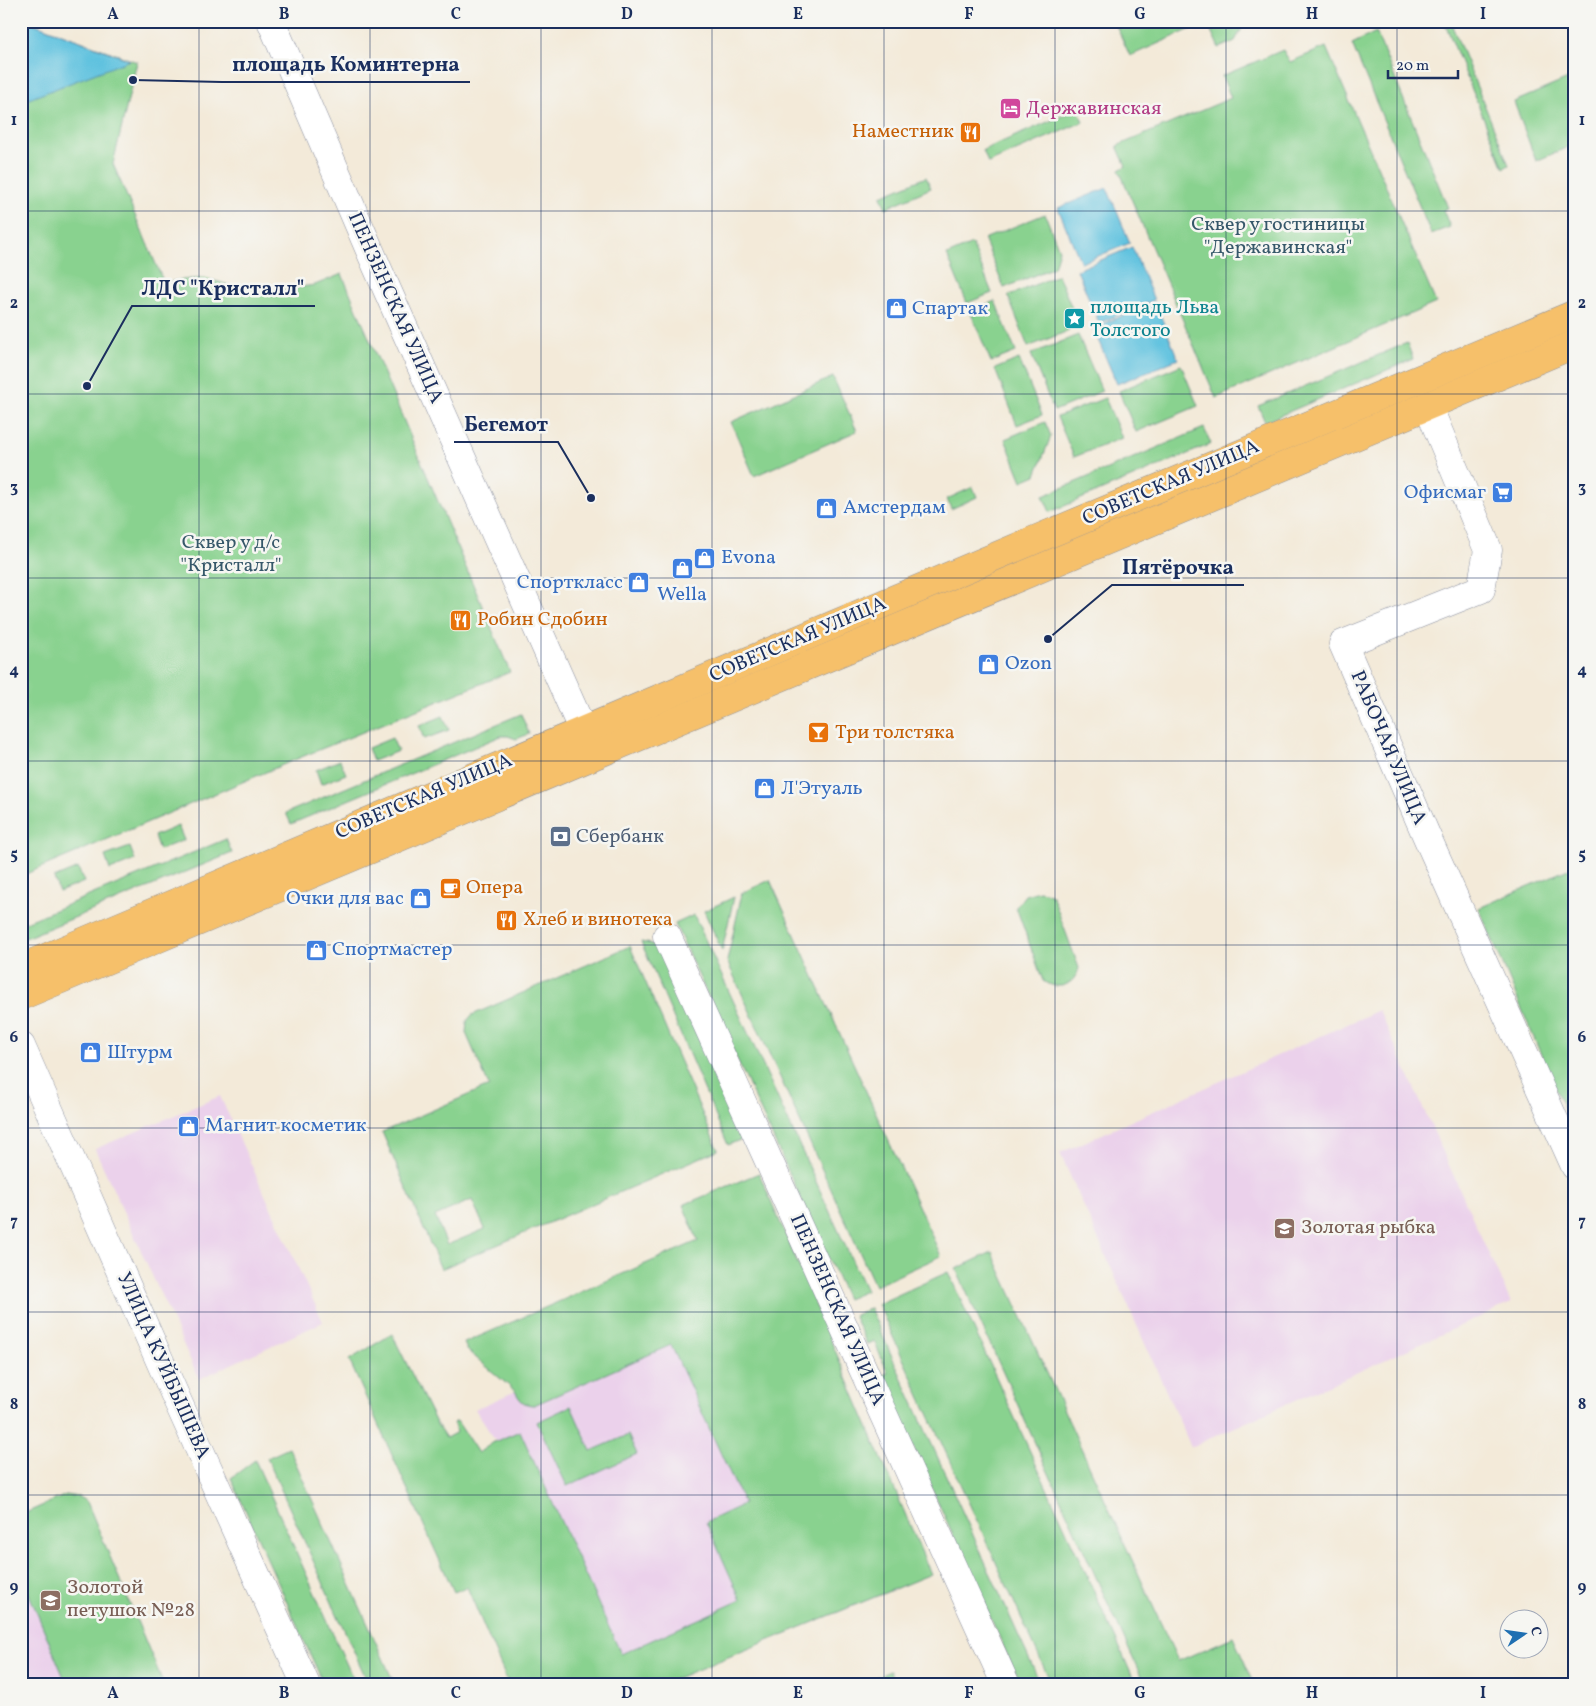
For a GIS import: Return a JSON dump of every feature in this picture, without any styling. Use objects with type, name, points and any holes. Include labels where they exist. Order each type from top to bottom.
[{"type":"main road","name":"СОВЕТСКАЯ УЛИЦА","points":[[21,968],[1575,314]]},
{"type":"main road","points":[[21,996],[1575,344]]},
{"type":"main road","points":[[583,731],[594,756]]},
{"type":"street","name":"ПЕНЗЕНСКАЯ УЛИЦА","points":[[271,21],[377,268],[583,731]]},
{"type":"street","name":"РАБОЧАЯ УЛИЦА","points":[[1428,406],[1488,550],[1481,589],[1343,644],[1427,837],[1575,1166]]},
{"type":"street","name":"ПЕНЗЕНСКАЯ УЛИЦА","points":[[667,936],[1006,1685]]},
{"type":"street","name":"УЛИЦА КУЙБЫШЕВА","points":[[21,1046],[178,1402],[306,1685]]},
{"type":"shaded area","name":"Золотая рыбка","points":[[1379,1010],[1511,1303],[1191,1447],[1060,1153]]},
{"type":"shaded area","points":[[220,1096],[323,1322],[199,1379],[95,1149]]},
{"type":"shaded area","points":[[771,1279],[903,1586],[660,1685],[597,1685],[496,1442],[475,1409]]},
{"type":"shaded area","name":"Золотой петушок №28","points":[[21,1515],[117,1685],[21,1685]]},
{"type":"green space","name":"Сквер у д/с \"Кристалл\"","points":[[21,21],[27,21],[137,62],[113,164],[164,283],[205,278],[239,288],[263,292],[315,285],[342,274],[510,672],[299,758],[21,876]]},
{"type":"green space","points":[[1114,21],[1246,21],[1235,41],[1219,48],[1207,22],[1130,56]]},
{"type":"green space","points":[[1444,21],[1450,21],[1509,165],[1504,168]]},
{"type":"green space","points":[[1376,32],[1448,208],[1443,210],[1450,227],[1431,234],[1352,44]]},
{"type":"green space","name":"Сквер у гостиницы \"Державинская\"","points":[[1326,47],[1436,303],[1216,398],[1119,170],[1126,166],[1117,146],[1231,98],[1222,76],[1283,50],[1290,62]]},
{"type":"green space","points":[[1575,76],[1575,144],[1536,161],[1514,102]]},
{"type":"green space","points":[[1078,109],[1083,122],[988,163],[983,150]]},
{"type":"green space","points":[[926,177],[931,188],[886,208],[881,196]]},
{"type":"green space","points":[[1045,214],[1059,250],[1054,267],[1004,288],[984,239]]},
{"type":"green space","points":[[972,244],[992,293],[967,303],[947,255]]},
{"type":"green space","points":[[1058,275],[1074,313],[1068,331],[1028,347],[1008,296]]},
{"type":"green space","points":[[995,301],[1016,352],[991,362],[970,311]]},
{"type":"green space","points":[[1078,335],[1102,391],[1054,411],[1031,354]]},
{"type":"green space","points":[[1407,343],[1413,359],[1265,422],[1258,406]]},
{"type":"green space","points":[[1019,359],[1042,415],[1017,425],[995,369]]},
{"type":"green space","points":[[1181,365],[1198,406],[1136,432],[1119,391]]},
{"type":"green space","points":[[833,377],[857,431],[754,476],[731,422]]},
{"type":"green space","points":[[1105,398],[1122,438],[1074,457],[1057,417]]},
{"type":"green space","points":[[1045,422],[1051,436],[1036,475],[1022,481],[1005,439]]},
{"type":"green space","points":[[1204,428],[1211,444],[1050,512],[1043,496]]},
{"type":"green space","points":[[973,487],[977,497],[951,509],[947,499]]},
{"type":"green space","points":[[521,714],[529,734],[516,739],[501,736],[291,824],[286,813]]},
{"type":"green space","points":[[443,716],[449,730],[424,739],[419,726]]},
{"type":"green space","points":[[392,738],[398,751],[373,761],[368,748]]},
{"type":"green space","points":[[340,760],[346,774],[321,784],[316,770]]},
{"type":"green space","points":[[178,826],[184,840],[159,850],[154,836]]},
{"type":"green space","points":[[226,839],[232,853],[25,938],[21,930],[21,924]]},
{"type":"green space","points":[[130,847],[135,860],[110,870],[105,856]]},
{"type":"green space","points":[[1575,866],[1575,1135],[1479,908]]},
{"type":"green space","points":[[78,868],[84,882],[59,892],[54,878]]},
{"type":"green space","points":[[770,880],[941,1256],[875,1286],[727,961],[742,893]]},
{"type":"green space","points":[[1039,891],[1052,895],[1079,968],[1073,979],[1065,985],[1054,986],[1043,981],[1016,907],[1025,895]]},
{"type":"green space","points":[[734,897],[722,951],[704,911]]},
{"type":"green space","points":[[694,915],[866,1291],[847,1299],[675,924]]},
{"type":"green space","points":[[641,942],[657,945],[745,1138],[728,1145]]},
{"type":"green space","points":[[630,946],[718,1150],[441,1269],[382,1132],[489,1086],[466,1033],[467,1021],[472,1015]],"holes":[[[472,1200],[485,1229],[447,1245],[435,1216]]]},
{"type":"green space","points":[[759,1173],[931,1574],[660,1685],[509,1685],[467,1587],[454,1592],[349,1360],[392,1334],[436,1423],[446,1438],[457,1432],[453,1423],[457,1421],[478,1453],[494,1442],[520,1431],[621,1654],[741,1600],[706,1522],[744,1504],[671,1345],[534,1405],[522,1401],[515,1391],[467,1350],[464,1343],[698,1241],[683,1205]]},
{"type":"green space","points":[[992,1252],[1178,1661],[1233,1637],[1255,1685],[1145,1685],[956,1269]]},
{"type":"green space","points":[[948,1272],[1136,1685],[1052,1685],[878,1304]]},
{"type":"green space","points":[[870,1308],[1041,1685],[1021,1685],[881,1376],[888,1373],[874,1341],[867,1344],[854,1317]]},
{"type":"green space","points":[[571,1406],[591,1451],[628,1435],[637,1454],[567,1486],[537,1422]]},
{"type":"green space","points":[[289,1448],[395,1685],[369,1685],[267,1458]]},
{"type":"green space","points":[[255,1460],[356,1685],[324,1685],[231,1478]]},
{"type":"green space","points":[[66,1495],[79,1497],[87,1502],[164,1685],[64,1685],[62,1681],[65,1680],[21,1575],[21,1515]]},
{"type":"green space","points":[[890,1671],[895,1685],[857,1685]]},
{"type":"water","points":[[21,21],[27,21],[130,60],[21,102]]},
{"type":"water","points":[[1107,188],[1130,243],[1081,263],[1058,208]]},
{"type":"water","points":[[1132,247],[1154,300],[1099,323],[1077,270]]},
{"type":"water","points":[[1155,302],[1178,359],[1117,384],[1093,328]]},
{"type":"place","name":"площадь Коминтерна","points":[[133,80]]},
{"type":"place","name":"Державинская","points":[[1010,109]]},
{"type":"place","name":"Наместник","points":[[970,132]]},
{"type":"place","name":"Спартак","points":[[896,309]]},
{"type":"place","name":"площадь Льва Толстого","points":[[1074,319]]},
{"type":"place","name":"ЛДС \"Кристалл\"","points":[[87,386]]},
{"type":"place","name":"Офисмаг","points":[[1502,493]]},
{"type":"place","name":"Бегемот","points":[[591,498]]},
{"type":"place","name":"Амстердам","points":[[827,508]]},
{"type":"place","name":"Evona","points":[[705,558]]},
{"type":"place","name":"Wella","points":[[682,569]]},
{"type":"place","name":"Спорткласс","points":[[639,583]]},
{"type":"place","name":"Робин Сдобин","points":[[461,620]]},
{"type":"place","name":"Пятёрочка","points":[[1048,639]]},
{"type":"place","name":"Ozon","points":[[989,664]]},
{"type":"place","name":"Три толстяка","points":[[819,733]]},
{"type":"place","name":"Л'Этуаль","points":[[765,789]]},
{"type":"place","name":"Сбербанк","points":[[560,837]]},
{"type":"place","name":"Опера","points":[[450,888]]},
{"type":"place","name":"Очки для вас","points":[[420,899]]},
{"type":"place","name":"Хлеб и винотека","points":[[507,920]]},
{"type":"place","name":"Спортмастер","points":[[316,950]]},
{"type":"place","name":"Штурм","points":[[91,1053]]},
{"type":"place","name":"Магнит косметик","points":[[189,1126]]},
{"type":"place","name":"Золотая рыбка","points":[[1285,1228]]},
{"type":"place","name":"Золотой петушок №28","points":[[51,1600]]}]
